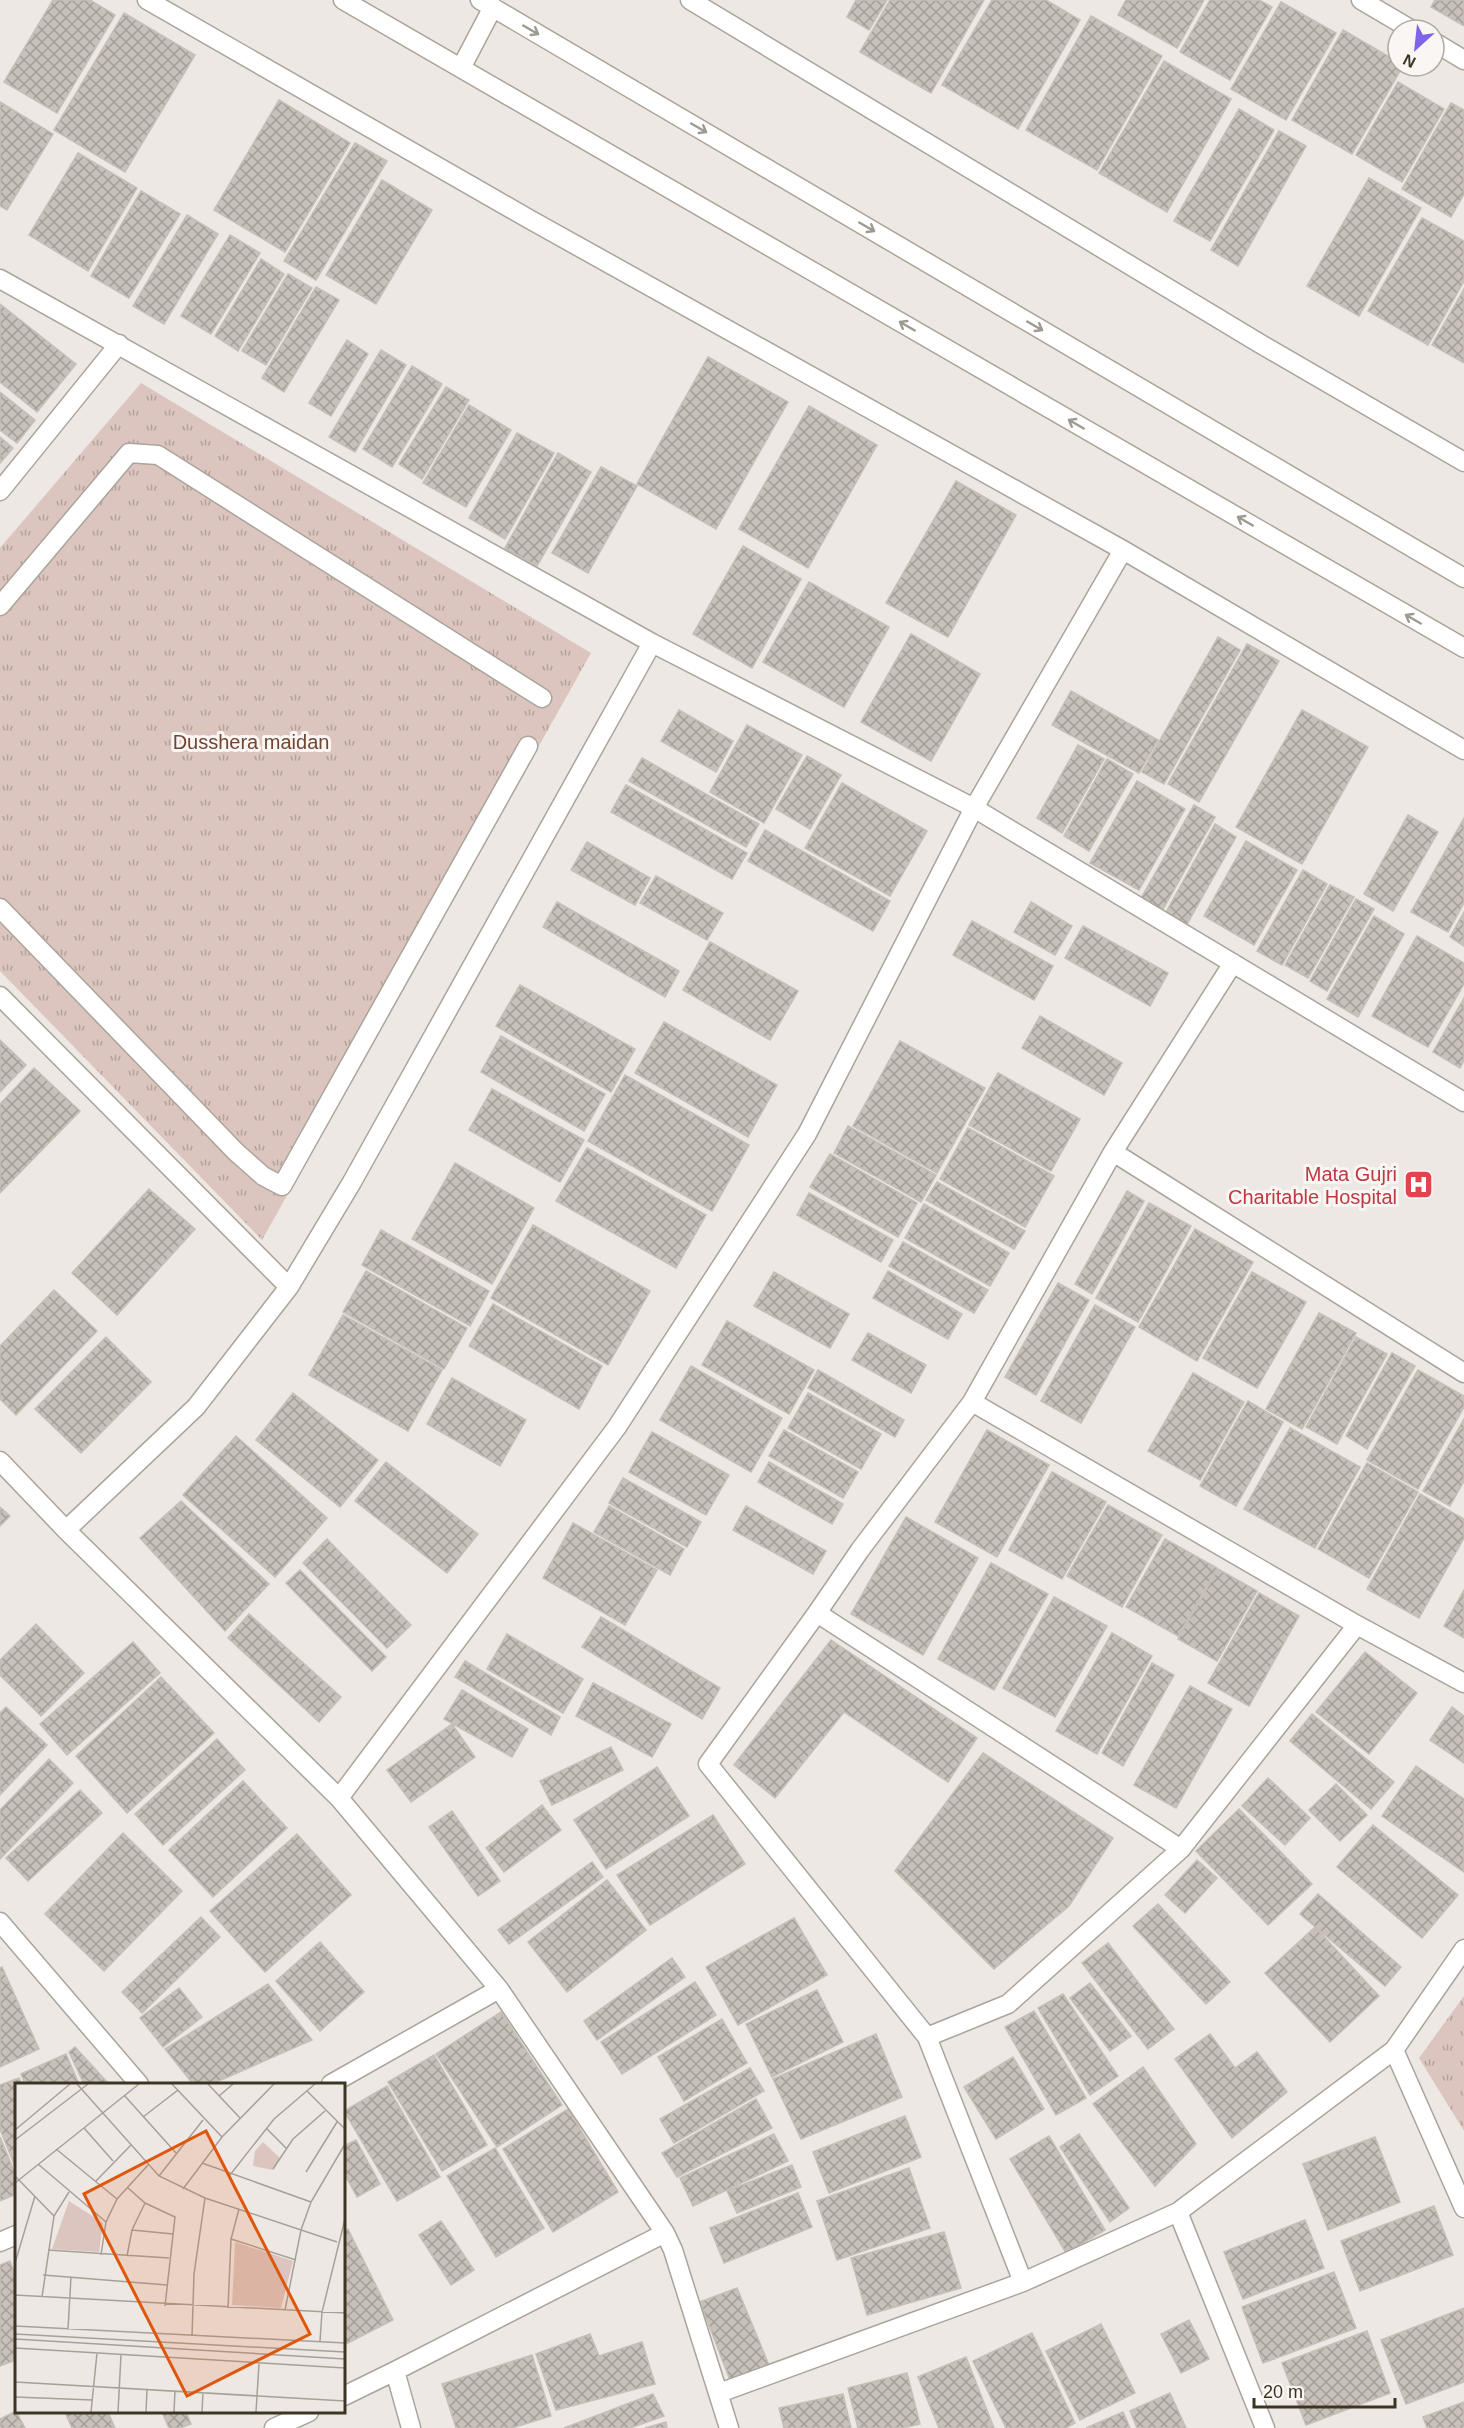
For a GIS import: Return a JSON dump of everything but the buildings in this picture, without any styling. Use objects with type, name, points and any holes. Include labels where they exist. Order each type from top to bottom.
[{"type":"street","points":[[147,0],[550,231],[1123,550],[1464,750]]},
{"type":"street","points":[[343,0],[1464,648]]},
{"type":"street","points":[[690,0],[1249,337],[1464,462]]},
{"type":"street","points":[[1360,0],[1392,18]]},
{"type":"street","points":[[461,68],[487,4],[1464,578]]},
{"type":"street","points":[[1446,49],[1464,60]]},
{"type":"street","points":[[0,279],[652,643],[974,808],[1464,1102]]},
{"type":"street","points":[[0,491],[119,344]]},
{"type":"street","points":[[0,606],[129,453],[158,455],[542,698]]},
{"type":"street","points":[[339,1798],[617,1427],[807,1134],[974,808],[1123,550]]},
{"type":"street","points":[[66,1530],[196,1407],[289,1287],[352,1182],[652,643]]},
{"type":"street","points":[[0,908],[236,1152],[263,1176],[282,1186],[528,746]]},
{"type":"street","points":[[1023,2282],[927,2037],[708,1764],[860,1550],[972,1402],[1113,1152],[1233,963]]},
{"type":"street","points":[[0,996],[289,1287]]},
{"type":"street","points":[[1113,1152],[1464,1372]]},
{"type":"street","points":[[972,1402],[1357,1625],[1464,1683]]},
{"type":"street","points":[[0,1461],[66,1530],[339,1798],[499,1989],[665,2234],[673,2250],[729,2428]]},
{"type":"street","points":[[817,1613],[1181,1849]]},
{"type":"street","points":[[927,2037],[1008,2004],[1181,1849],[1357,1625]]},
{"type":"street","points":[[0,1922],[138,2083]]},
{"type":"street","points":[[719,2393],[1023,2282],[1178,2212],[1394,2050],[1464,1949]]},
{"type":"street","points":[[334,2083],[499,1989]]},
{"type":"street","points":[[1394,2050],[1464,2208]]},
{"type":"street","points":[[1178,2212],[1265,2428]]},
{"type":"street","points":[[345,2396],[665,2234]]},
{"type":"street","points":[[0,2242],[15,2235]]},
{"type":"street","points":[[395,2372],[411,2428]]},
{"type":"street","points":[[274,2428],[307,2413]]},
{"type":"green space","name":"Dusshera maidan","points":[[141,383],[591,653],[262,1240],[0,971],[0,548]]},
{"type":"green space","points":[[1464,1996],[1464,2131],[1419,2058]]},
{"type":"place","name":"Mata Gujri Charitable Hospital","points":[[1418,1185]]}]
